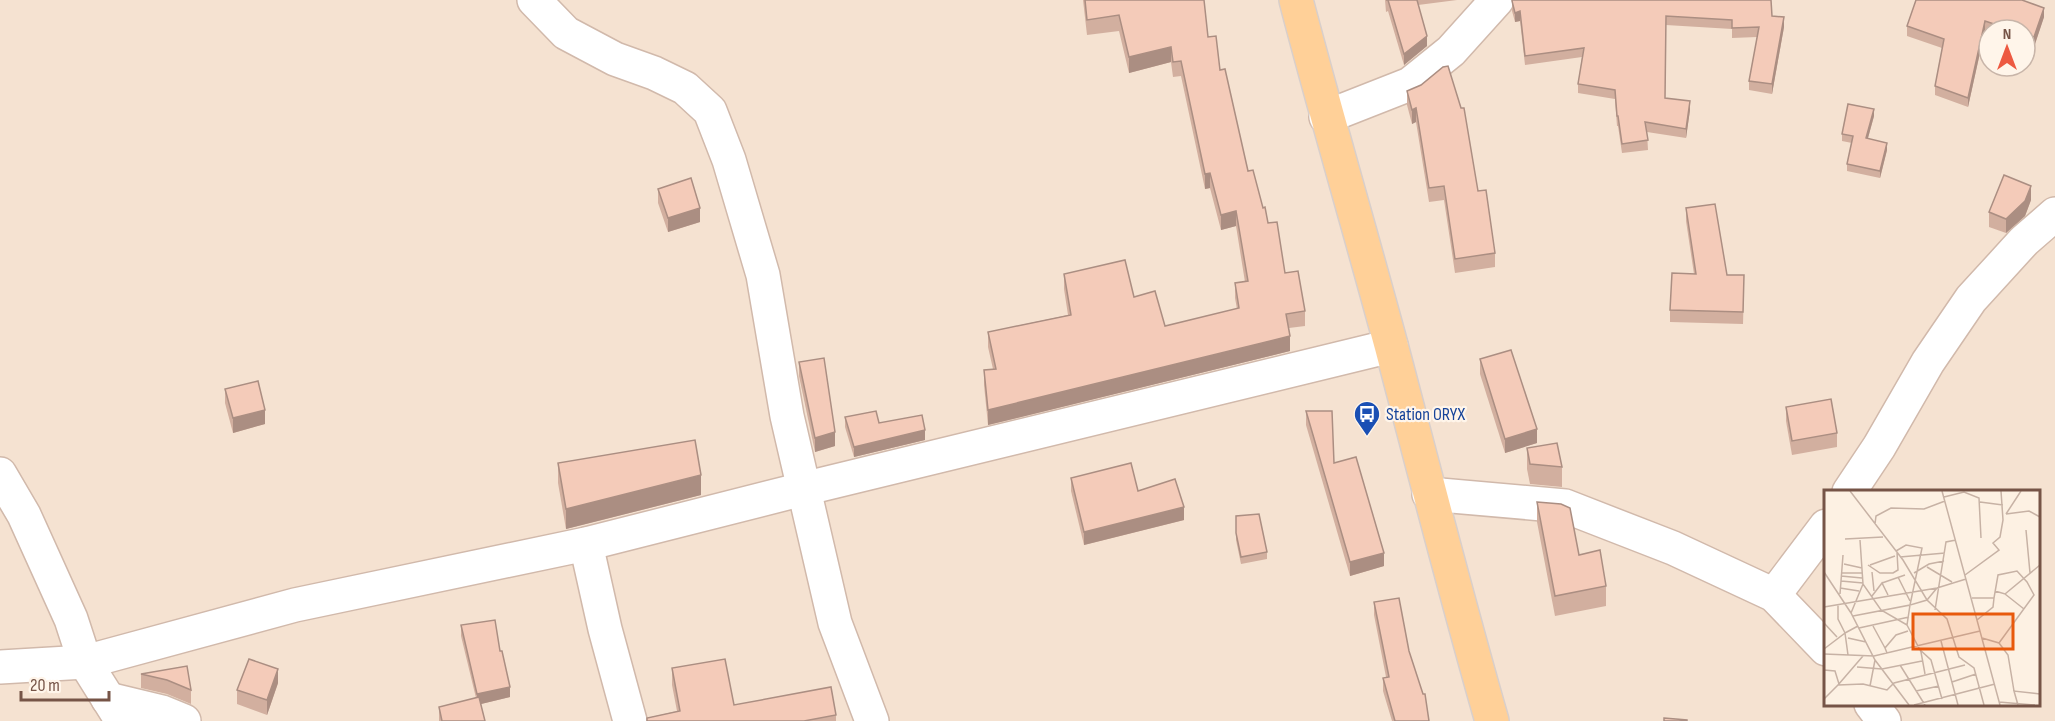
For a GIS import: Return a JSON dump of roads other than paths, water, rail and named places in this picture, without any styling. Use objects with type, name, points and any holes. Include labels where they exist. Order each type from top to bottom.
[{"type":"main road","points":[[1296,0],[1326,117],[1391,346],[1428,494],[1492,721]]},
{"type":"street","points":[[534,0],[566,33],[615,59],[686,88],[710,111],[729,160],[763,275],[803,489],[835,623],[872,721]]},
{"type":"street","points":[[1326,117],[1410,84],[1451,51],[1497,0]]},
{"type":"street","points":[[1850,490],[1879,447],[1928,362],[1971,299],[2024,241],[2055,213]]},
{"type":"street","points":[[0,667],[86,662],[295,605],[586,544],[1391,346]]},
{"type":"street","points":[[0,474],[24,515],[71,619],[86,662],[115,710],[162,712],[184,721]]},
{"type":"street","points":[[1428,494],[1565,506],[1673,548],[1774,595],[1824,647]]},
{"type":"street","points":[[1774,595],[1824,529]]},
{"type":"street","points":[[586,544],[605,629],[630,721]]},
{"type":"street","points":[[1872,706],[1884,721]]},
{"type":"place","name":"Station ORYX","points":[[1367,437]]}]
